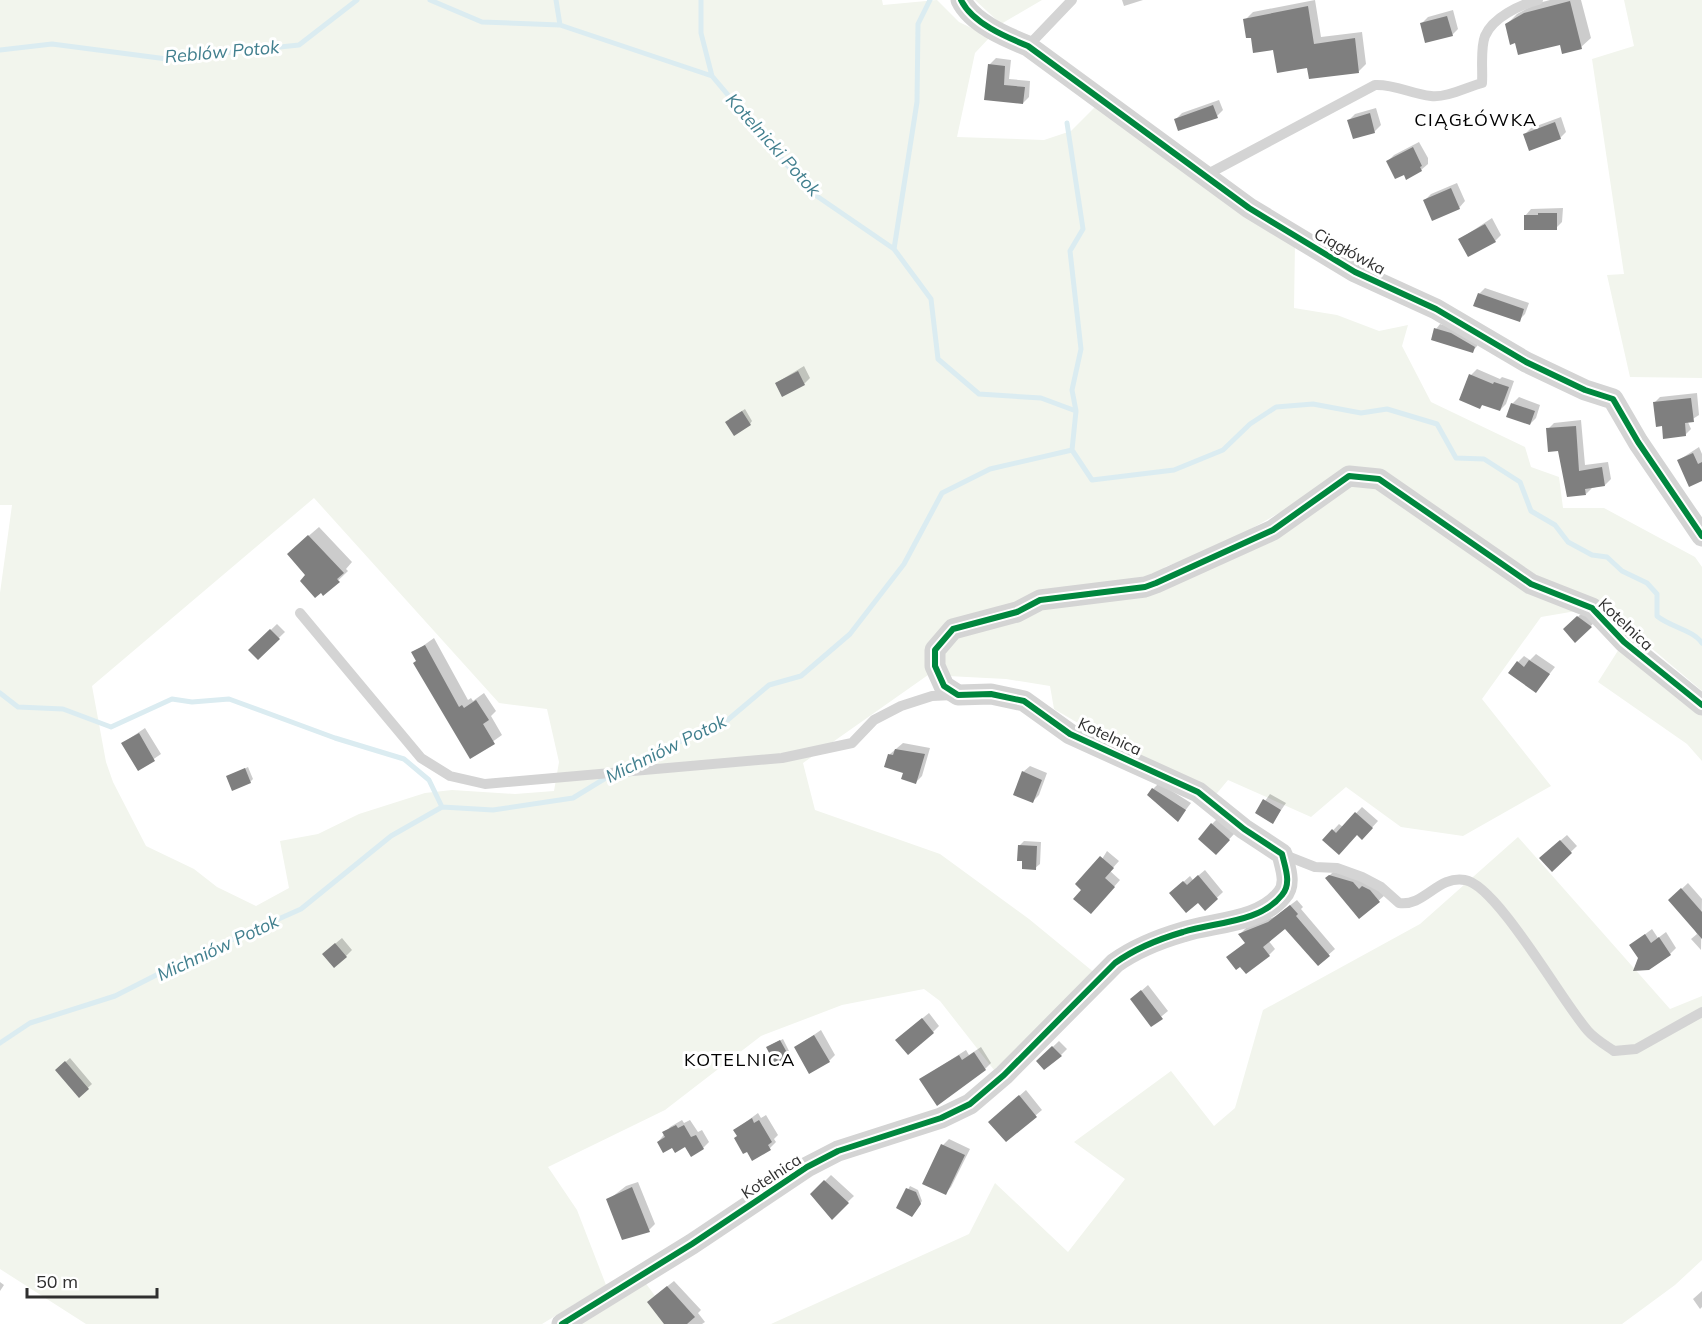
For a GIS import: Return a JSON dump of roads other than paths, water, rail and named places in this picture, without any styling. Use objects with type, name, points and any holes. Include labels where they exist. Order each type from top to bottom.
[{"type":"street","name":"Ciągłówka","points":[[961,0],[981,20],[1005,36],[1028,46],[1249,208],[1355,272],[1436,309],[1526,362],[1585,390],[1613,399],[1638,442],[1702,536]]},
{"type":"street","name":"Kotelnica","points":[[562,1324],[692,1244],[807,1167],[848,1148],[941,1118],[970,1104],[1004,1075],[1116,963],[1129,953],[1184,932],[1256,913],[1272,904],[1286,889],[1287,879],[1282,854],[1244,829],[1198,792],[1070,734],[1024,700],[991,694],[958,695],[944,686],[934,666],[935,650],[953,629],[1017,612],[1040,600],[1145,588],[1273,530],[1349,476],[1379,479],[1531,584],[1592,608],[1623,642],[1702,705]]},
{"type":"lane","points":[[1028,46],[1072,0]]},
{"type":"lane","points":[[1206,175],[1375,85],[1392,84],[1402,89],[1434,97],[1482,83],[1485,36],[1501,18],[1521,5],[1538,0]]},
{"type":"lane","points":[[300,614],[422,758],[450,776],[485,784],[782,758],[852,743],[874,720],[901,706],[932,696],[958,695]]},
{"type":"lane","points":[[1282,854],[1308,865],[1337,868],[1362,877],[1381,887],[1399,903],[1414,903],[1447,882],[1466,880],[1473,882],[1497,905],[1588,1032],[1614,1051],[1636,1049],[1702,1012]]},
{"type":"waterway","name":"Reblów Potok","points":[[0,50],[52,44],[167,59],[299,45],[357,0]]},
{"type":"waterway","name":"Kotelnicki Potok","points":[[430,0],[482,22],[560,25],[712,76],[808,190],[894,249],[931,299],[938,359],[979,394],[1041,398],[1076,411],[1072,450],[1092,480],[1174,470],[1223,450],[1250,424],[1276,407],[1313,404],[1361,413],[1387,409],[1437,424],[1456,458],[1484,459],[1520,482],[1531,511],[1555,525],[1568,542],[1592,555],[1607,557],[1622,571],[1647,583],[1657,594],[1657,616],[1693,635],[1702,643]]},
{"type":"waterway","points":[[556,0],[560,25]]},
{"type":"waterway","points":[[701,0],[701,33],[712,76]]},
{"type":"waterway","points":[[894,249],[917,102],[918,24],[930,0]]},
{"type":"waterway","points":[[1067,123],[1083,229],[1070,251],[1081,349],[1072,390],[1076,411]]},
{"type":"waterway","name":"Michniów Potok","points":[[620,770],[637,760],[724,723],[769,685],[801,676],[850,634],[904,564],[942,493],[990,469],[1072,450]]},
{"type":"waterway","points":[[0,693],[18,707],[63,709],[111,727],[172,699],[192,702],[229,699],[335,738],[404,759],[429,780],[442,807]]},
{"type":"waterway","name":"Michniów Potok","points":[[0,1043],[30,1023],[115,996],[178,964],[301,909],[391,836],[442,807],[493,810],[573,798],[609,776]]},
{"type":"district","name":"CIĄGŁÓWKA","points":[[1476,120]]},
{"type":"district","name":"KOTELNICA","points":[[740,1060]]}]
